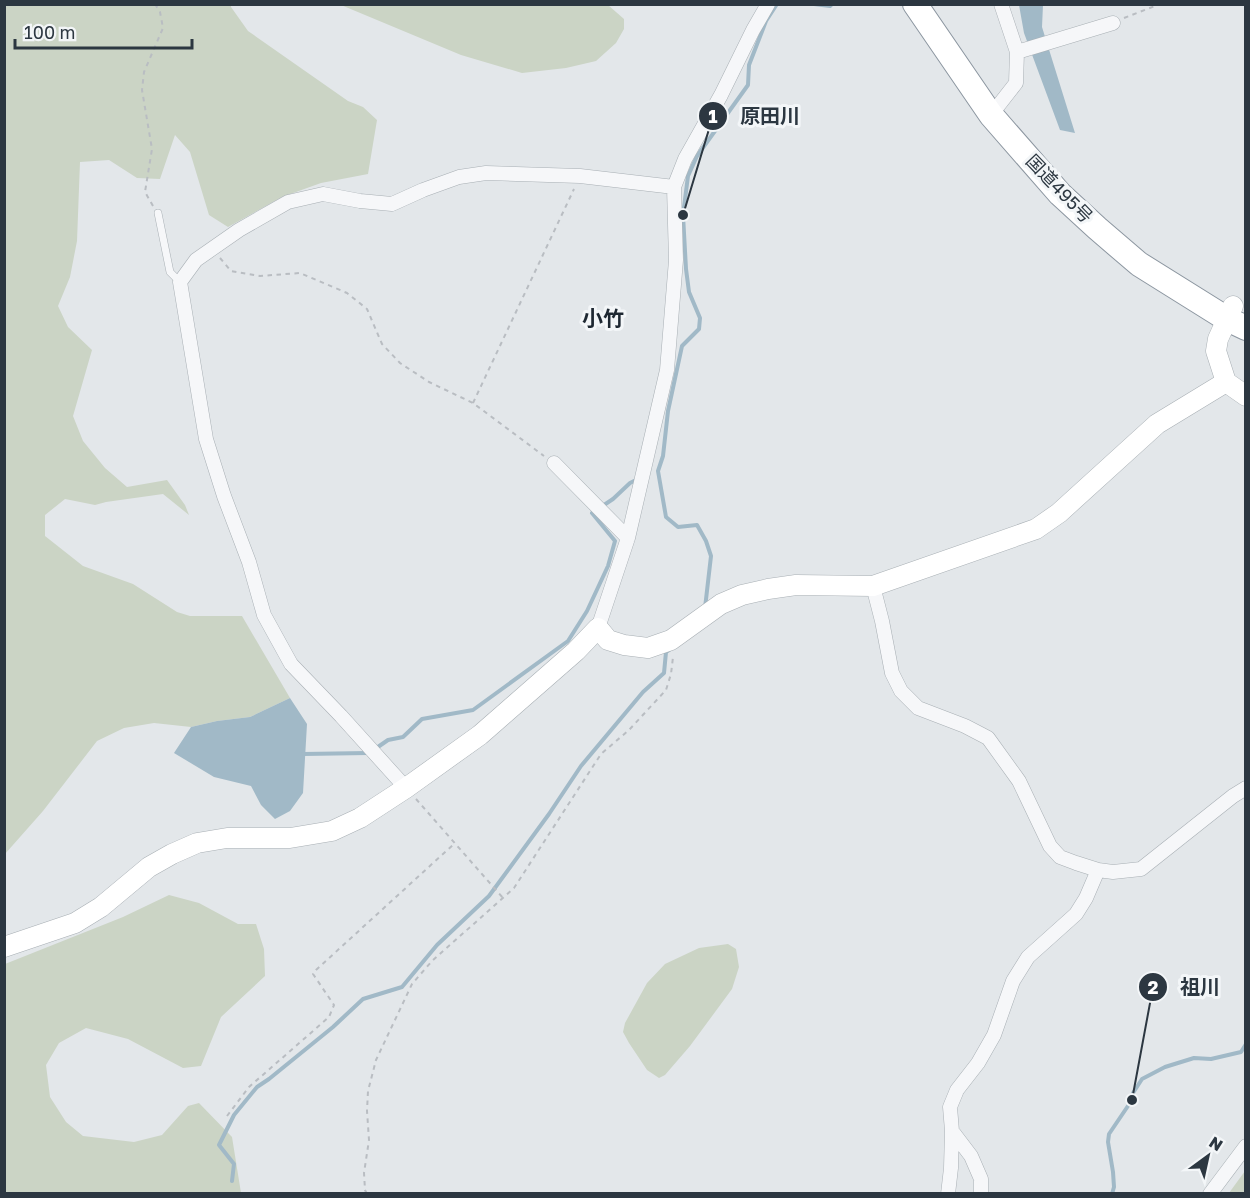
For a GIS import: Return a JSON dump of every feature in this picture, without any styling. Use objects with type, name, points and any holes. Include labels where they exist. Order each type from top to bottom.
[{"type":"highway","name":"国道495号","points":[[915,4],[1060,194],[1139,264],[1238,316]]},
{"type":"highway","name":"国道495号","points":[[933,4],[996,108]]},
{"type":"street","points":[[4,947],[75,923],[101,907],[149,867],[197,843],[227,838],[290,838],[332,831],[360,818],[480,735],[576,651],[598,628],[628,538],[667,370],[676,261],[674,187],[685,159],[768,4]]},
{"type":"street","points":[[996,108],[1016,83],[1019,52],[1001,4]]},
{"type":"street","points":[[1019,52],[1113,23]]},
{"type":"street","points":[[406,788],[291,664],[264,615],[249,562],[224,496],[206,439],[180,282],[196,260],[239,230],[288,202],[323,194],[392,204],[459,177],[486,173],[580,176],[674,187]]},
{"type":"street","points":[[1238,316],[1218,339],[1216,351],[1226,382],[1245,396]]},
{"type":"street","points":[[598,628],[608,640],[648,648],[671,640],[721,604],[742,595],[796,585],[873,586],[1036,529],[1059,513],[1157,424],[1226,382]]},
{"type":"street","points":[[554,463],[628,538]]},
{"type":"street","points":[[873,586],[892,673],[901,691],[918,708],[965,726],[988,738],[1019,781],[1050,846],[1060,857],[1098,870],[1113,872],[1141,869],[1245,788]]},
{"type":"street","points":[[948,1194],[952,1131],[950,1107],[957,1090],[978,1063],[994,1035],[1013,981],[1028,957],[1076,914],[1098,870]]},
{"type":"street","points":[[952,1131],[971,1156],[981,1179],[981,1194]]},
{"type":"street","points":[[1210,1194],[1245,1146]]},
{"type":"lane","points":[[158,213],[170,272],[180,282]]},
{"type":"path","points":[[155,4],[160,12],[163,28],[144,72],[142,90],[152,149],[145,192],[158,213]]},
{"type":"path","points":[[1113,23],[1160,4]]},
{"type":"path","points":[[472,403],[580,176]]},
{"type":"path","points":[[212,249],[231,271],[260,276],[300,273],[347,293],[367,309],[382,344],[400,363],[429,382],[472,403],[554,463]]},
{"type":"path","points":[[367,1194],[364,1173],[369,1140],[368,1091],[376,1060],[412,984],[432,961],[514,888],[601,754],[629,730],[666,690],[674,661],[671,640]]},
{"type":"path","points":[[406,788],[503,898]]},
{"type":"path","points":[[226,1116],[249,1087],[329,1017],[334,1005],[313,974],[316,970],[455,843]]},
{"type":"green space","points":[[5,5],[231,5],[248,31],[348,101],[363,107],[377,120],[368,174],[321,183],[282,197],[228,227],[209,215],[190,152],[175,135],[160,179],[137,178],[109,160],[80,162],[77,241],[70,277],[58,306],[68,327],[92,350],[73,416],[83,441],[105,468],[127,487],[167,480],[185,505],[189,515],[163,494],[95,505],[65,499],[45,515],[45,536],[83,566],[133,584],[177,612],[190,616],[242,616],[290,698],[250,717],[191,727],[154,723],[124,728],[97,741],[43,811],[5,854]]},
{"type":"green space","points":[[341,5],[608,5],[624,19],[624,29],[616,43],[596,61],[566,68],[522,73],[461,55]]},
{"type":"green space","points":[[169,895],[199,903],[238,924],[256,924],[264,949],[265,976],[221,1017],[201,1066],[183,1068],[128,1039],[86,1028],[59,1043],[46,1065],[50,1097],[66,1122],[83,1136],[134,1142],[162,1135],[188,1106],[199,1103],[232,1137],[241,1193],[5,1193],[5,964],[123,917]]},
{"type":"green space","points":[[728,944],[736,949],[739,967],[732,989],[690,1046],[665,1075],[659,1078],[647,1070],[629,1043],[623,1032],[625,1023],[647,983],[665,964],[699,948]]},
{"type":"green space","points":[[1245,1171],[1245,1193],[1229,1193]]},
{"type":"water","points":[[1019,5],[1043,5],[1042,27],[1075,133],[1060,130],[1024,33]]},
{"type":"water","points":[[290,698],[307,724],[303,793],[290,811],[275,819],[261,805],[251,786],[214,777],[174,753],[191,727],[250,717]]},
{"type":"waterway","points":[[705,608],[711,556],[706,541],[697,525],[678,527],[666,517],[658,471],[663,456],[668,411],[682,346],[699,329],[700,318],[689,292],[683,215],[688,176],[697,156],[748,85],[749,65],[766,21],[777,4]]},
{"type":"waterway","points":[[814,4],[830,6],[832,4]]},
{"type":"waterway","points":[[375,749],[388,740],[403,737],[422,719],[473,710],[568,641],[587,611],[608,566],[615,541],[592,513],[638,479]]},
{"type":"waterway","points":[[232,1181],[234,1164],[219,1145],[234,1115],[257,1087],[333,1027],[363,999],[402,987],[437,945],[489,896],[581,766],[643,692],[664,673],[666,652],[669,650]]},
{"type":"waterway","points":[[303,754],[368,753]]},
{"type":"waterway","points":[[1112,1194],[1114,1187],[1109,1134],[1132,1100],[1133,1093],[1142,1079],[1165,1067],[1194,1058],[1211,1059],[1241,1052],[1246,1044]]},
{"type":"place","name":"原田川","points":[[683,215]]},
{"type":"place","name":"祖川","points":[[1132,1100]]},
{"type":"district","name":"小竹","points":[[603,319]]}]
